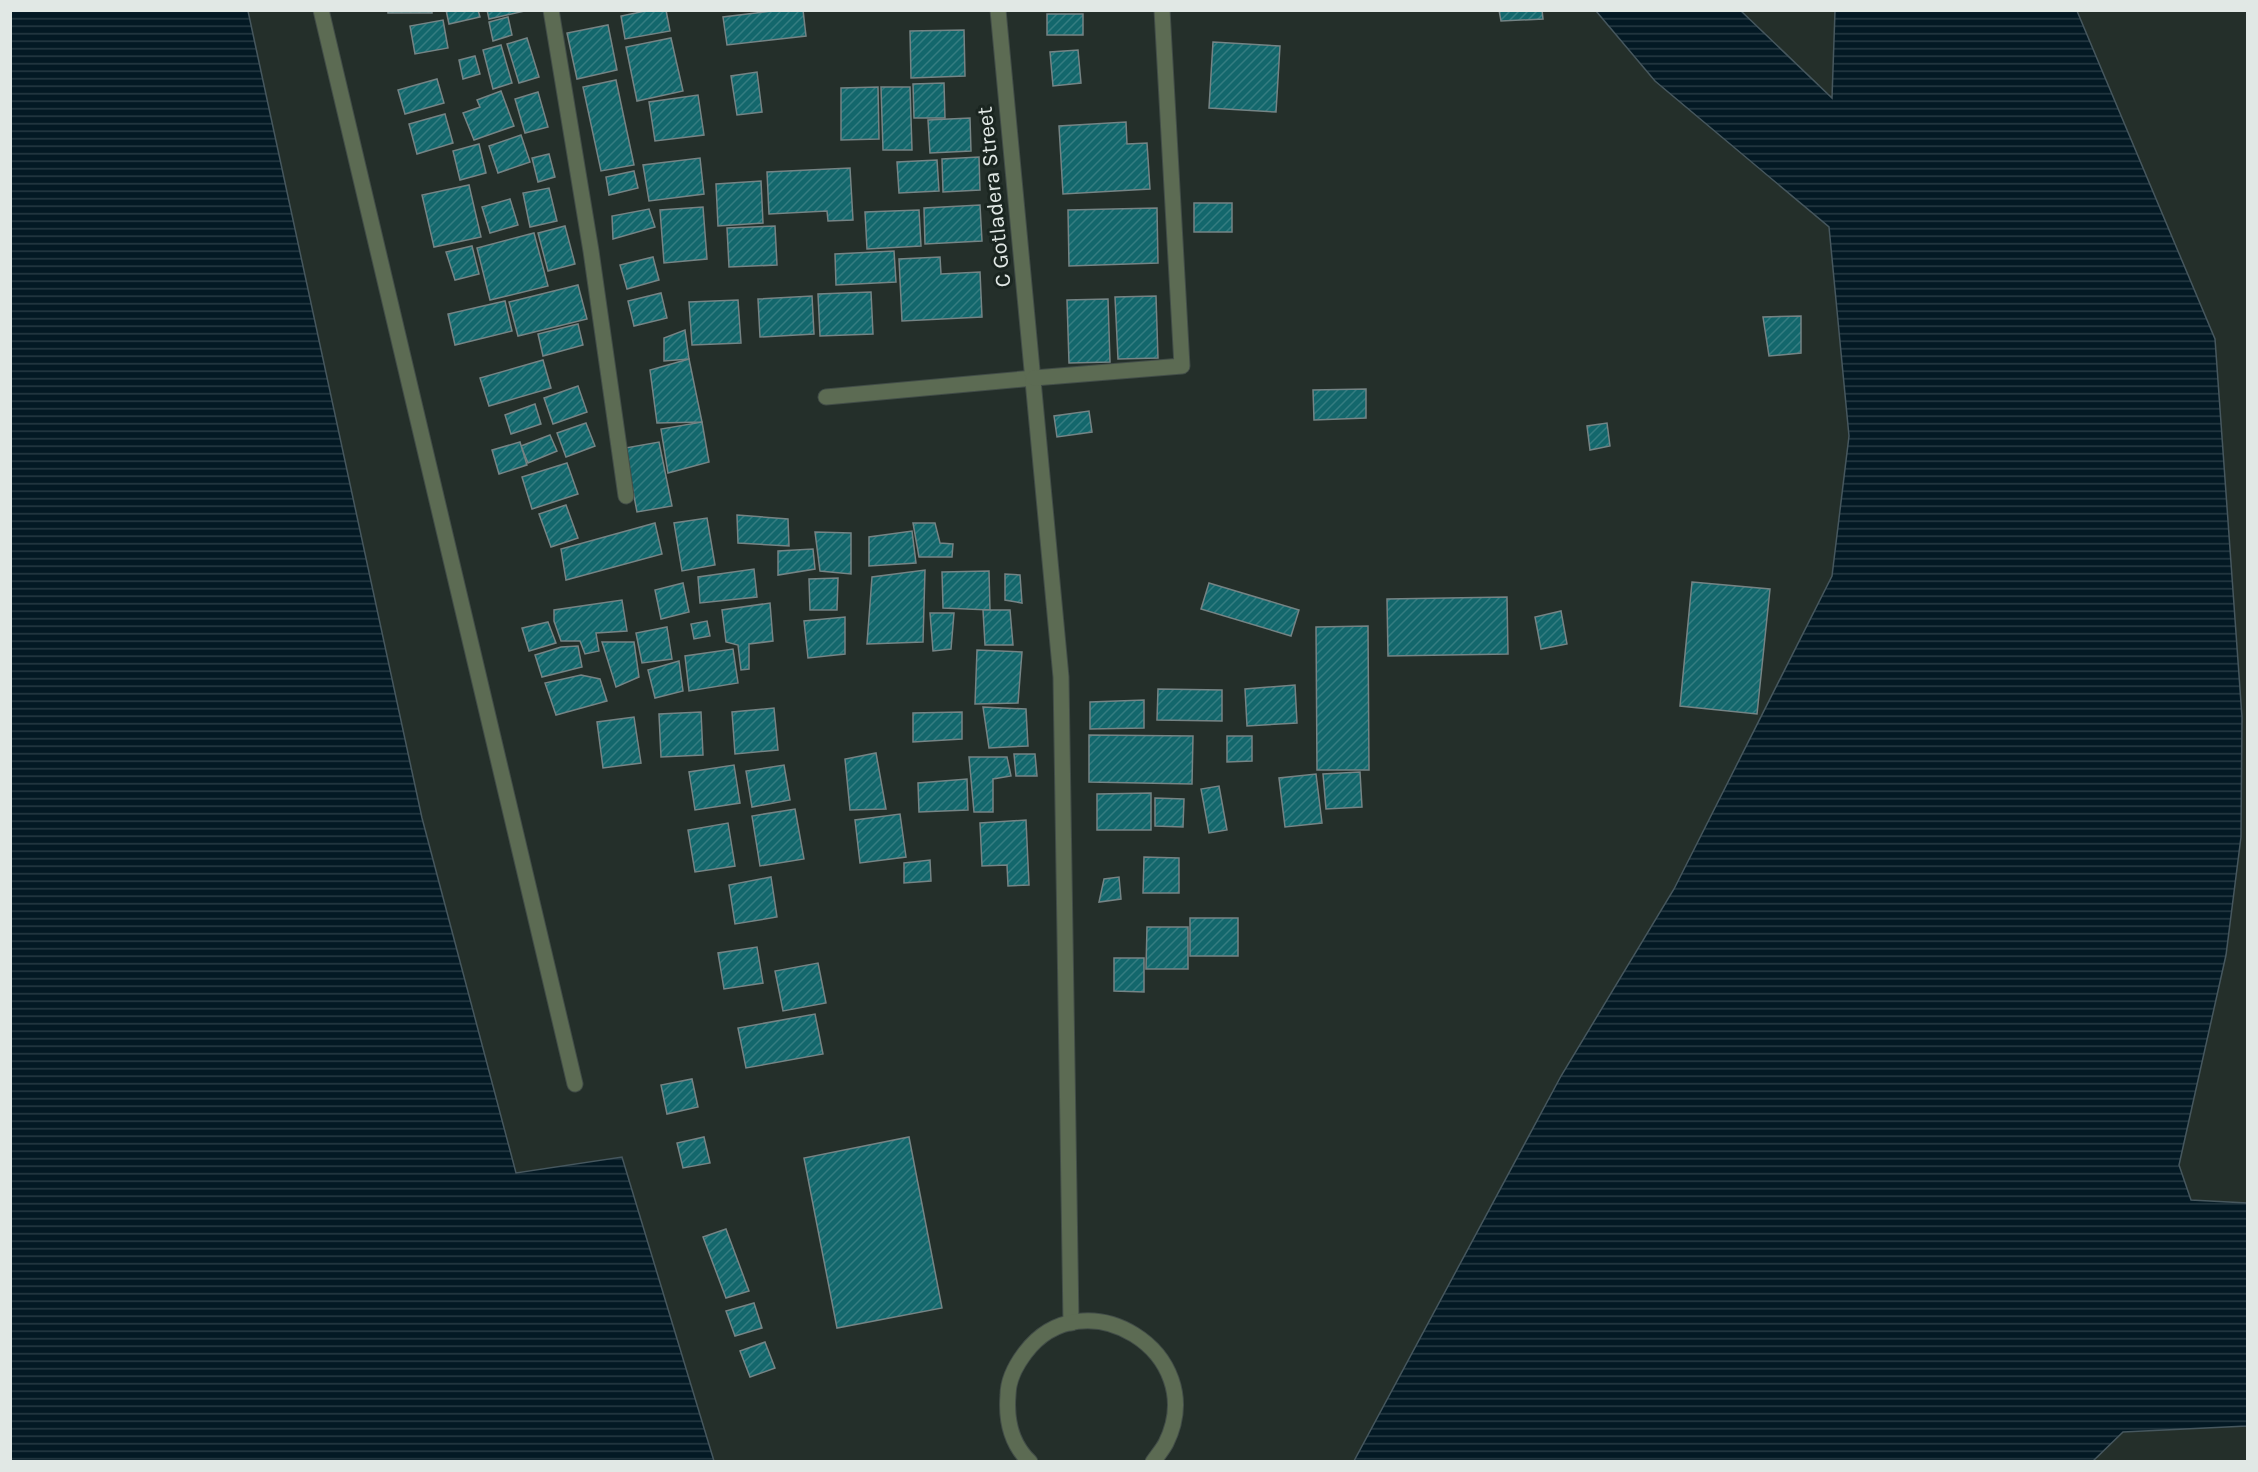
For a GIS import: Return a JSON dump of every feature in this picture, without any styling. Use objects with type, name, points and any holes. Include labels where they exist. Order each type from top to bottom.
[{"type":"street","points":[[321,10],[575,1084]]},
{"type":"street","points":[[551,10],[591,250],[626,496]]},
{"type":"street","name":"C Gotladera Street","points":[[998,10],[1061,676],[1071,1323]]},
{"type":"street","points":[[826,397],[1182,366],[1162,10]]},
{"type":"street","points":[[1029,1461],[1013,1436],[1007,1413],[1008,1389],[1016,1367],[1030,1347],[1048,1332],[1071,1323],[1095,1322],[1118,1326],[1140,1337],[1157,1353],[1169,1374],[1175,1397],[1173,1421],[1166,1443],[1153,1461]]},
{"type":"water","points":[[10,11],[248,11],[422,818],[516,1173],[622,1157],[714,1461],[11,1461]]},
{"type":"water","points":[[1596,11],[1741,11],[1832,98],[1835,11],[2077,11],[2215,339],[2242,717],[2241,837],[2226,955],[2179,1165],[2191,1200],[2247,1203],[2247,1426],[2123,1432],[2092,1462],[1354,1461],[1561,1076],[1674,889],[1832,576],[1849,436],[1829,227],[1655,81]]},
{"type":"building","points":[[388,10],[432,10],[432,13],[388,13]]},
{"type":"building","points":[[446,10],[478,10],[480,17],[449,24]]},
{"type":"building","points":[[487,10],[525,10],[525,11],[489,19]]},
{"type":"building","points":[[650,10],[666,10],[670,31],[625,39],[621,16]]},
{"type":"building","points":[[780,10],[803,10],[806,36],[727,45],[723,17]]},
{"type":"building","points":[[1499,10],[1542,10],[1543,19],[1501,21]]},
{"type":"building","points":[[1047,14],[1083,14],[1083,35],[1047,35]]},
{"type":"building","points":[[508,17],[512,35],[493,41],[489,22]]},
{"type":"building","points":[[443,20],[448,48],[415,54],[410,26]]},
{"type":"building","points":[[608,25],[617,70],[577,79],[567,33]]},
{"type":"building","points":[[964,30],[965,76],[911,78],[910,31]]},
{"type":"building","points":[[527,38],[539,77],[519,83],[507,44]]},
{"type":"building","points":[[671,38],[683,91],[637,101],[626,47]]},
{"type":"building","points":[[1213,42],[1280,46],[1276,112],[1209,108]]},
{"type":"building","points":[[501,45],[512,83],[493,89],[483,50]]},
{"type":"building","points":[[1078,50],[1081,83],[1053,86],[1050,52]]},
{"type":"building","points":[[475,56],[480,74],[463,79],[459,60]]},
{"type":"building","points":[[757,72],[762,112],[737,115],[731,76]]},
{"type":"building","points":[[437,79],[444,103],[405,114],[398,90]]},
{"type":"building","points":[[616,80],[634,165],[601,171],[583,87]]},
{"type":"building","points":[[944,83],[945,118],[914,118],[913,84]]},
{"type":"building","points":[[878,87],[879,139],[841,140],[841,88]]},
{"type":"building","points":[[881,87],[910,87],[912,150],[883,150]]},
{"type":"building","points":[[501,91],[514,126],[474,140],[463,113],[480,107],[477,100]]},
{"type":"building","points":[[538,92],[548,127],[525,133],[515,99]]},
{"type":"building","points":[[698,95],[704,135],[655,141],[649,102]]},
{"type":"building","points":[[445,114],[453,143],[417,154],[409,124]]},
{"type":"building","points":[[970,118],[971,151],[930,153],[928,120]]},
{"type":"building","points":[[1126,122],[1127,144],[1147,143],[1150,189],[1063,194],[1059,126]]},
{"type":"building","points":[[521,135],[530,162],[498,173],[489,146]]},
{"type":"building","points":[[479,144],[486,173],[460,180],[453,151]]},
{"type":"building","points":[[549,154],[555,177],[538,182],[532,158]]},
{"type":"building","points":[[979,157],[980,190],[943,192],[942,159]]},
{"type":"building","points":[[700,158],[704,194],[649,201],[643,165]]},
{"type":"building","points":[[937,160],[939,191],[899,193],[897,162]]},
{"type":"building","points":[[850,168],[853,220],[828,221],[827,211],[769,214],[767,172]]},
{"type":"building","points":[[634,171],[638,188],[609,195],[606,177]]},
{"type":"building","points":[[761,181],[763,223],[718,226],[716,184]]},
{"type":"building","points":[[469,185],[481,237],[434,247],[422,195]]},
{"type":"building","points":[[549,188],[557,221],[530,227],[523,193]]},
{"type":"building","points":[[510,199],[518,225],[490,233],[482,207]]},
{"type":"building","points":[[1194,203],[1232,203],[1232,232],[1194,232]]},
{"type":"building","points":[[980,205],[982,241],[925,244],[924,208]]},
{"type":"building","points":[[703,207],[707,259],[664,263],[660,210]]},
{"type":"building","points":[[1157,208],[1158,263],[1069,266],[1068,210]]},
{"type":"building","points":[[649,209],[655,227],[613,239],[612,216]]},
{"type":"building","points":[[919,210],[921,246],[867,249],[865,212]]},
{"type":"building","points":[[565,226],[575,264],[548,271],[538,233]]},
{"type":"building","points":[[775,226],[777,265],[729,267],[727,228]]},
{"type":"building","points":[[534,233],[548,286],[490,300],[477,248]]},
{"type":"building","points":[[472,246],[479,274],[455,280],[446,252]]},
{"type":"building","points":[[894,251],[896,282],[836,285],[835,254]]},
{"type":"building","points":[[653,257],[659,280],[627,289],[620,265]]},
{"type":"building","points":[[940,257],[941,274],[980,272],[982,317],[902,321],[899,259]]},
{"type":"building","points":[[578,285],[587,319],[518,336],[509,302]]},
{"type":"building","points":[[871,292],[873,334],[820,336],[818,294]]},
{"type":"building","points":[[661,293],[667,318],[634,326],[628,301]]},
{"type":"building","points":[[812,296],[814,334],[760,337],[758,299]]},
{"type":"building","points":[[1156,296],[1158,358],[1118,359],[1115,297]]},
{"type":"building","points":[[1108,299],[1110,362],[1069,363],[1067,300]]},
{"type":"building","points":[[738,300],[741,343],[692,345],[689,302]]},
{"type":"building","points":[[505,301],[512,331],[455,345],[448,314]]},
{"type":"building","points":[[1801,316],[1801,353],[1769,356],[1763,317]]},
{"type":"building","points":[[578,324],[583,345],[543,356],[538,334]]},
{"type":"building","points":[[685,330],[689,359],[664,361],[664,338]]},
{"type":"building","points":[[689,359],[702,422],[657,423],[650,370]]},
{"type":"building","points":[[543,360],[551,388],[489,406],[480,378]]},
{"type":"building","points":[[578,386],[587,412],[553,424],[544,398]]},
{"type":"building","points":[[1366,389],[1366,418],[1314,420],[1313,390]]},
{"type":"building","points":[[535,404],[541,424],[511,434],[505,415]]},
{"type":"building","points":[[1089,411],[1092,432],[1057,437],[1054,416]]},
{"type":"building","points":[[702,422],[709,462],[668,473],[661,429]]},
{"type":"building","points":[[586,423],[595,446],[566,457],[557,433]]},
{"type":"building","points":[[1607,423],[1610,446],[1590,450],[1587,426]]},
{"type":"building","points":[[550,435],[557,451],[528,463],[521,446]]},
{"type":"building","points":[[520,442],[527,465],[499,474],[492,450]]},
{"type":"building","points":[[659,442],[672,506],[637,512],[625,448]]},
{"type":"building","points":[[567,463],[578,494],[532,509],[522,477]]},
{"type":"building","points":[[566,505],[578,538],[551,547],[539,514]]},
{"type":"building","points":[[737,515],[788,519],[789,546],[738,543]]},
{"type":"building","points":[[707,518],[715,565],[682,571],[674,523]]},
{"type":"building","points":[[655,523],[662,554],[566,580],[561,549]]},
{"type":"building","points":[[913,523],[935,523],[940,543],[953,544],[952,557],[919,557]]},
{"type":"building","points":[[912,531],[916,563],[869,566],[869,537]]},
{"type":"building","points":[[815,532],[851,533],[851,574],[820,571]]},
{"type":"building","points":[[813,549],[815,569],[778,575],[778,551]]},
{"type":"building","points":[[754,569],[757,597],[700,603],[698,577]]},
{"type":"building","points":[[925,570],[923,642],[867,644],[872,577]]},
{"type":"building","points":[[989,571],[990,610],[943,608],[942,572]]},
{"type":"building","points":[[1005,574],[1020,575],[1022,603],[1005,600]]},
{"type":"building","points":[[838,578],[837,610],[810,610],[809,579]]},
{"type":"building","points":[[1692,582],[1770,589],[1757,714],[1680,706]]},
{"type":"building","points":[[683,583],[689,612],[661,619],[655,590]]},
{"type":"building","points":[[1209,583],[1299,610],[1291,636],[1201,609]]},
{"type":"building","points":[[1507,597],[1508,654],[1388,656],[1387,599]]},
{"type":"building","points":[[622,600],[627,631],[596,633],[599,651],[585,654],[580,641],[561,641],[554,621],[554,610]]},
{"type":"building","points":[[770,603],[773,641],[749,644],[749,669],[741,670],[738,645],[726,642],[722,610]]},
{"type":"building","points":[[983,610],[1010,610],[1013,645],[985,645]]},
{"type":"building","points":[[1561,611],[1567,644],[1541,649],[1535,617]]},
{"type":"building","points":[[930,613],[954,613],[951,649],[933,651]]},
{"type":"building","points":[[845,617],[845,654],[808,658],[804,621]]},
{"type":"building","points":[[707,621],[710,636],[694,639],[691,624]]},
{"type":"building","points":[[548,622],[556,643],[529,651],[522,628]]},
{"type":"building","points":[[1368,626],[1369,770],[1317,770],[1316,627]]},
{"type":"building","points":[[667,627],[672,659],[642,663],[636,633]]},
{"type":"building","points":[[602,642],[634,642],[639,677],[616,687]]},
{"type":"building","points":[[578,646],[582,667],[542,677],[535,655],[561,647]]},
{"type":"building","points":[[733,649],[738,683],[689,691],[685,656]]},
{"type":"building","points":[[977,650],[1022,652],[1018,703],[975,704]]},
{"type":"building","points":[[679,661],[683,691],[655,698],[648,670]]},
{"type":"building","points":[[581,675],[600,679],[607,701],[556,715],[545,683]]},
{"type":"building","points":[[1295,685],[1297,723],[1247,726],[1245,689]]},
{"type":"building","points":[[1158,689],[1222,690],[1222,721],[1157,720]]},
{"type":"building","points":[[1144,700],[1144,728],[1090,729],[1090,702]]},
{"type":"building","points":[[983,707],[1026,709],[1028,746],[989,748]]},
{"type":"building","points":[[774,708],[778,750],[735,754],[732,712]]},
{"type":"building","points":[[701,712],[703,755],[661,757],[659,714]]},
{"type":"building","points":[[962,712],[962,739],[913,742],[913,713]]},
{"type":"building","points":[[634,717],[641,763],[603,768],[597,722]]},
{"type":"building","points":[[1089,735],[1193,736],[1192,784],[1089,782]]},
{"type":"building","points":[[1227,736],[1252,736],[1252,761],[1227,762]]},
{"type":"building","points":[[876,753],[886,809],[850,810],[845,759]]},
{"type":"building","points":[[1014,754],[1035,754],[1037,776],[1016,776]]},
{"type":"building","points":[[969,757],[1007,757],[1011,776],[993,779],[993,812],[974,812]]},
{"type":"building","points":[[734,765],[740,803],[695,810],[689,772]]},
{"type":"building","points":[[784,765],[790,800],[752,807],[746,771]]},
{"type":"building","points":[[1360,772],[1362,807],[1326,809],[1323,774]]},
{"type":"building","points":[[1316,774],[1322,823],[1285,827],[1279,778]]},
{"type":"building","points":[[967,779],[968,810],[919,812],[918,783]]},
{"type":"building","points":[[1219,786],[1227,830],[1209,833],[1201,789]]},
{"type":"building","points":[[1151,793],[1151,830],[1097,830],[1097,794]]},
{"type":"building","points":[[1155,798],[1184,799],[1183,827],[1155,826]]},
{"type":"building","points":[[795,809],[804,859],[760,866],[752,816]]},
{"type":"building","points":[[900,814],[906,857],[860,863],[855,820]]},
{"type":"building","points":[[1026,820],[1029,885],[1008,886],[1007,865],[982,866],[980,823]]},
{"type":"building","points":[[728,823],[735,866],[695,872],[688,830]]},
{"type":"building","points":[[1144,857],[1179,858],[1179,893],[1143,893]]},
{"type":"building","points":[[930,860],[931,881],[904,883],[904,863]]},
{"type":"building","points":[[771,877],[777,917],[735,924],[729,885]]},
{"type":"building","points":[[1119,877],[1121,899],[1099,902],[1104,879]]},
{"type":"building","points":[[1190,918],[1238,918],[1238,956],[1190,956]]},
{"type":"building","points":[[1147,927],[1188,927],[1188,969],[1146,969]]},
{"type":"building","points":[[757,947],[763,983],[724,989],[718,953]]},
{"type":"building","points":[[1114,958],[1144,958],[1144,992],[1114,991]]},
{"type":"building","points":[[818,963],[826,1003],[783,1011],[775,971]]},
{"type":"building","points":[[815,1014],[823,1054],[746,1068],[738,1028]]},
{"type":"building","points":[[692,1079],[698,1107],[667,1114],[661,1085]]},
{"type":"building","points":[[704,1137],[710,1163],[683,1168],[677,1143]]},
{"type":"building","points":[[909,1137],[942,1308],[837,1328],[804,1158]]},
{"type":"building","points":[[726,1229],[749,1291],[726,1298],[703,1237]]},
{"type":"building","points":[[754,1303],[762,1328],[735,1336],[726,1311]]},
{"type":"building","points":[[765,1342],[775,1368],[750,1377],[740,1351]]}]
